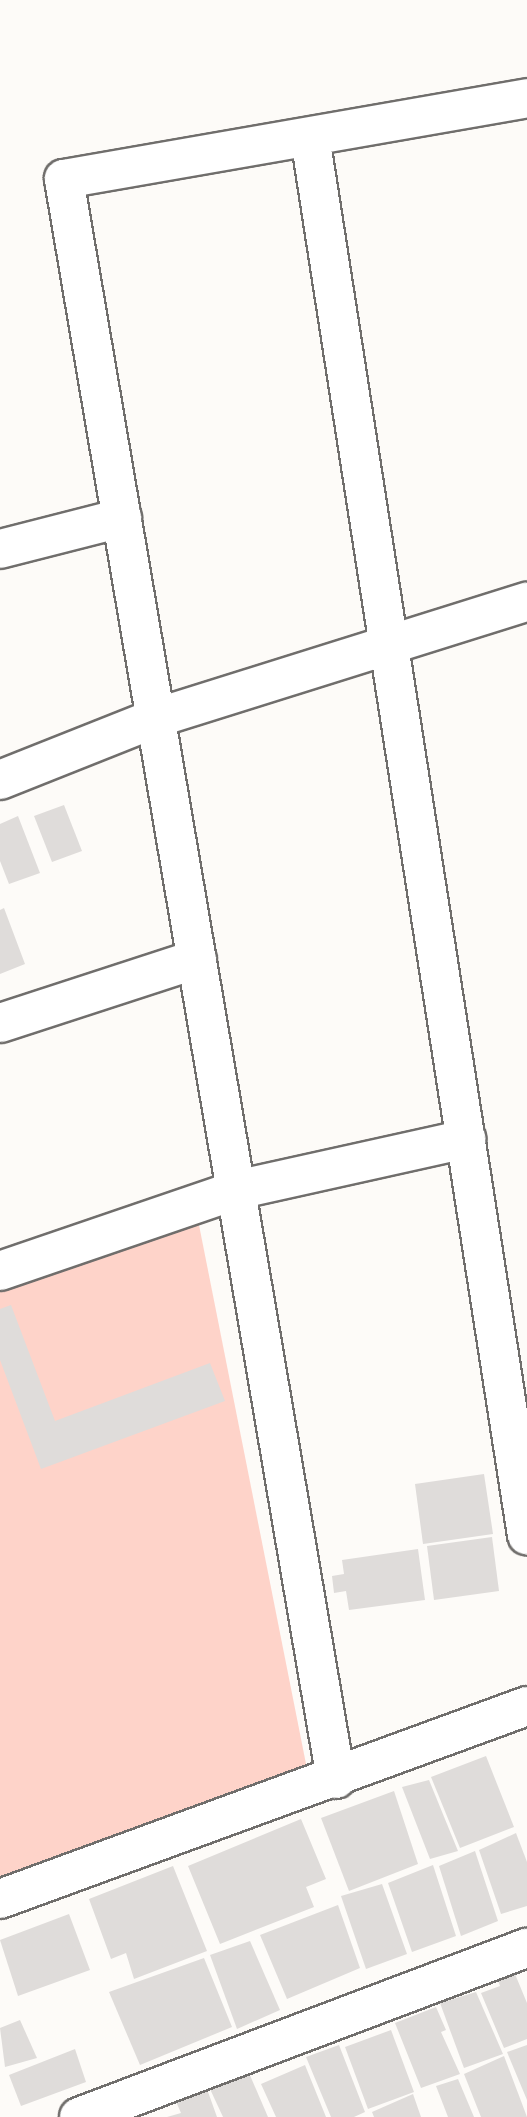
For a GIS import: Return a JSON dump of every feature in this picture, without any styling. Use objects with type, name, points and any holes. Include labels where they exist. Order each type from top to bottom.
[{"type":"street","points":[[336,1779],[64,179],[527,98]]},
{"type":"street","points":[[310,136],[527,1535]]},
{"type":"street","points":[[0,549],[122,517]]},
{"type":"street","points":[[0,780],[156,718],[527,602]]},
{"type":"street","points":[[0,1023],[197,959]]},
{"type":"street","points":[[0,1271],[236,1190],[466,1139]]},
{"type":"street","points":[[0,1899],[336,1779],[527,1706]]},
{"type":"street","points":[[99,2114],[527,1948]]},
{"type":"shaded area","points":[[199,1225],[307,1769],[0,1880],[0,1292]]},
{"type":"building","points":[[64,805],[82,851],[52,862],[34,816]]},
{"type":"building","points":[[18,816],[40,873],[9,884],[0,861],[0,824]]},
{"type":"building","points":[[4,908],[25,964],[0,974],[0,910]]},
{"type":"building","points":[[11,1305],[55,1421],[210,1363],[225,1401],[41,1469],[0,1360],[0,1309]]},
{"type":"building","points":[[484,1474],[493,1534],[423,1544],[415,1484]]},
{"type":"building","points":[[492,1537],[499,1591],[434,1600],[427,1546]]},
{"type":"building","points":[[418,1549],[425,1600],[349,1610],[346,1591],[334,1593],[332,1576],[344,1574],[342,1560]]},
{"type":"building","points":[[486,1756],[514,1827],[460,1848],[431,1777]]},
{"type":"building","points":[[429,1780],[458,1851],[430,1859],[402,1787]]},
{"type":"building","points":[[394,1791],[418,1864],[349,1891],[321,1818]]},
{"type":"building","points":[[301,1819],[326,1879],[306,1887],[314,1907],[220,1944],[188,1866]]},
{"type":"building","points":[[516,1833],[527,1862],[527,1906],[501,1914],[479,1850]]},
{"type":"building","points":[[475,1851],[498,1921],[461,1936],[439,1866]]},
{"type":"building","points":[[433,1865],[456,1936],[412,1952],[388,1883]]},
{"type":"building","points":[[173,1866],[207,1951],[134,1979],[126,1953],[111,1959],[89,1899]]},
{"type":"building","points":[[382,1884],[407,1954],[366,1969],[341,1896]]},
{"type":"building","points":[[338,1905],[360,1968],[287,1999],[260,1935]]},
{"type":"building","points":[[69,1914],[90,1970],[18,1996],[0,1940]]},
{"type":"building","points":[[250,1941],[280,2010],[237,2029],[210,1955]]},
{"type":"building","points":[[204,1958],[232,2027],[140,2065],[109,1992]]},
{"type":"building","points":[[515,1974],[527,2003],[527,2039],[504,2048],[481,1993],[500,1986],[498,1980]]},
{"type":"building","points":[[476,1992],[503,2054],[464,2068],[440,2003]]},
{"type":"building","points":[[436,2007],[446,2030],[441,2032],[460,2074],[421,2088],[395,2023]]},
{"type":"building","points":[[20,2020],[37,2058],[5,2067],[0,2028]]},
{"type":"building","points":[[391,2030],[414,2092],[368,2109],[345,2047]]},
{"type":"building","points":[[339,2045],[365,2112],[354,2117],[331,2117],[306,2057]]},
{"type":"building","points":[[527,2045],[527,2100],[507,2052]]},
{"type":"building","points":[[75,2049],[86,2082],[21,2106],[9,2075]]},
{"type":"building","points":[[504,2056],[527,2117],[481,2117],[464,2074]]},
{"type":"building","points":[[305,2065],[326,2117],[276,2117],[261,2084]]},
{"type":"building","points":[[249,2073],[268,2117],[223,2117],[210,2089]]},
{"type":"building","points":[[458,2079],[474,2117],[448,2117],[436,2086]]},
{"type":"building","points":[[207,2089],[217,2117],[167,2117],[181,2113],[174,2097]]},
{"type":"building","points":[[413,2094],[421,2117],[374,2117],[372,2112]]}]
